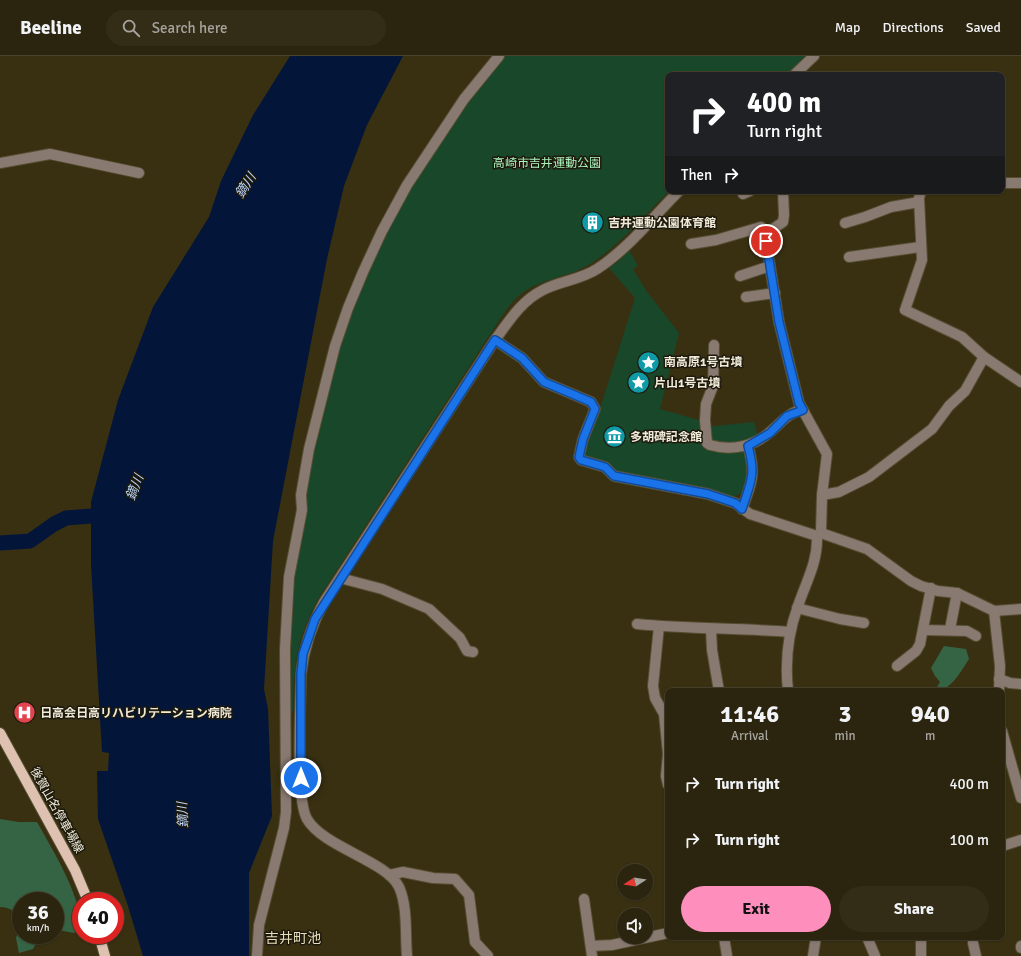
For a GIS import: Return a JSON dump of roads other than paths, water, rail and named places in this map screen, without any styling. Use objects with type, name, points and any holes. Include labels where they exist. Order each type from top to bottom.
[{"type":"main road","name":"後賀山名停車場線","points":[[0,733],[76,870],[85,892]]},
{"type":"main road","points":[[102,944],[105,956]]},
{"type":"street","points":[[257,956],[259,925],[284,828],[286,812],[284,649],[289,577],[302,510],[301,495],[309,448],[335,346],[348,308],[363,272],[382,231],[407,185],[464,99],[499,56]]},
{"type":"street","points":[[797,72],[814,56]]},
{"type":"street","points":[[0,163],[50,154],[139,173]]},
{"type":"street","points":[[1005,183],[1021,183]]},
{"type":"street","points":[[407,956],[403,903],[399,886],[389,875],[323,835],[307,819],[301,794],[301,674],[303,654],[315,619],[340,578],[495,340],[523,302],[543,290],[596,270],[613,257],[676,194]]},
{"type":"street","points":[[767,232],[783,222],[783,194]]},
{"type":"street","points":[[920,194],[919,202],[921,224],[920,248],[922,260],[905,310],[962,337],[984,357],[1021,382]]},
{"type":"street","points":[[845,223],[865,218],[891,207],[919,202]]},
{"type":"street","points":[[691,244],[716,240],[761,227],[767,232]]},
{"type":"street","points":[[767,232],[766,241],[779,322],[799,403],[827,454],[818,550],[813,569],[797,608],[790,632],[787,668],[788,688]]},
{"type":"street","points":[[849,257],[920,248]]},
{"type":"street","points":[[740,276],[770,266]]},
{"type":"street","points":[[746,297],[775,293]]},
{"type":"street","points":[[495,340],[522,358],[544,382],[591,402],[594,405],[595,409],[583,439],[579,457],[581,460],[605,467],[614,476],[708,494],[735,503],[750,514],[867,549],[911,582],[938,591],[957,592],[994,612],[1021,609]]},
{"type":"street","points":[[714,345],[713,386],[706,404],[705,420],[707,443],[710,446],[730,448],[748,446],[770,433],[787,416],[803,410]]},
{"type":"street","points":[[822,495],[839,492],[869,477],[932,429],[949,406],[965,391],[984,357]]},
{"type":"street","points":[[742,509],[752,481],[753,472],[748,446]]},
{"type":"street","points":[[340,578],[382,588],[429,609],[460,638],[467,651],[473,652]]},
{"type":"street","points":[[897,666],[916,651],[920,644],[931,588]]},
{"type":"street","points":[[950,629],[957,592]]},
{"type":"street","points":[[797,608],[840,619],[864,623]]},
{"type":"street","points":[[994,612],[1000,666],[999,688]]},
{"type":"street","points":[[637,624],[790,632]]},
{"type":"street","points":[[659,626],[653,686],[655,698],[664,714],[665,724]]},
{"type":"street","points":[[711,629],[712,650],[718,688]]},
{"type":"street","points":[[923,630],[950,629],[967,631],[976,636]]},
{"type":"street","points":[[999,679],[1010,683],[1021,684]]},
{"type":"street","points":[[1005,748],[1018,776],[1021,798]]},
{"type":"street","points":[[1005,845],[1021,840]]},
{"type":"street","points":[[389,875],[403,872],[433,878],[455,879],[469,894],[476,942],[488,956]]},
{"type":"street","points":[[584,899],[592,951],[612,945],[665,934]]},
{"type":"street","points":[[724,940],[727,956]]},
{"type":"street","points":[[813,956],[816,940]]},
{"type":"street","points":[[868,940],[875,956]]},
{"type":"street","points":[[921,940],[922,956]]},
{"type":"street","points":[[973,943],[976,956]]},
{"type":"water","name":"鏑川","points":[[290,56],[403,56],[367,125],[344,186],[327,259],[273,541],[264,689],[268,709],[272,816],[249,873],[249,956],[143,956],[124,892],[98,819],[97,771],[108,771],[109,753],[102,752],[91,565],[91,502],[118,400],[153,307],[209,217],[221,181],[253,115]]},
{"type":"waterway","points":[[0,543],[30,541],[54,524],[66,518],[110,513]]},
{"type":"place","name":"吉井運動公園体育館","points":[[592,223]]},
{"type":"place","name":"南高原1号古墳","points":[[649,362]]},
{"type":"place","name":"片山1号古墳","points":[[638,383]]},
{"type":"place","name":"多胡碑記念館","points":[[615,437]]},
{"type":"place","name":"日高会日高リハビリテーション病院","points":[[25,713]]},
{"type":"district","name":"吉井町池","points":[[293,938]]},
{"type":"park label","name":"高崎市吉井運動公園","points":[[547,163]]}]
